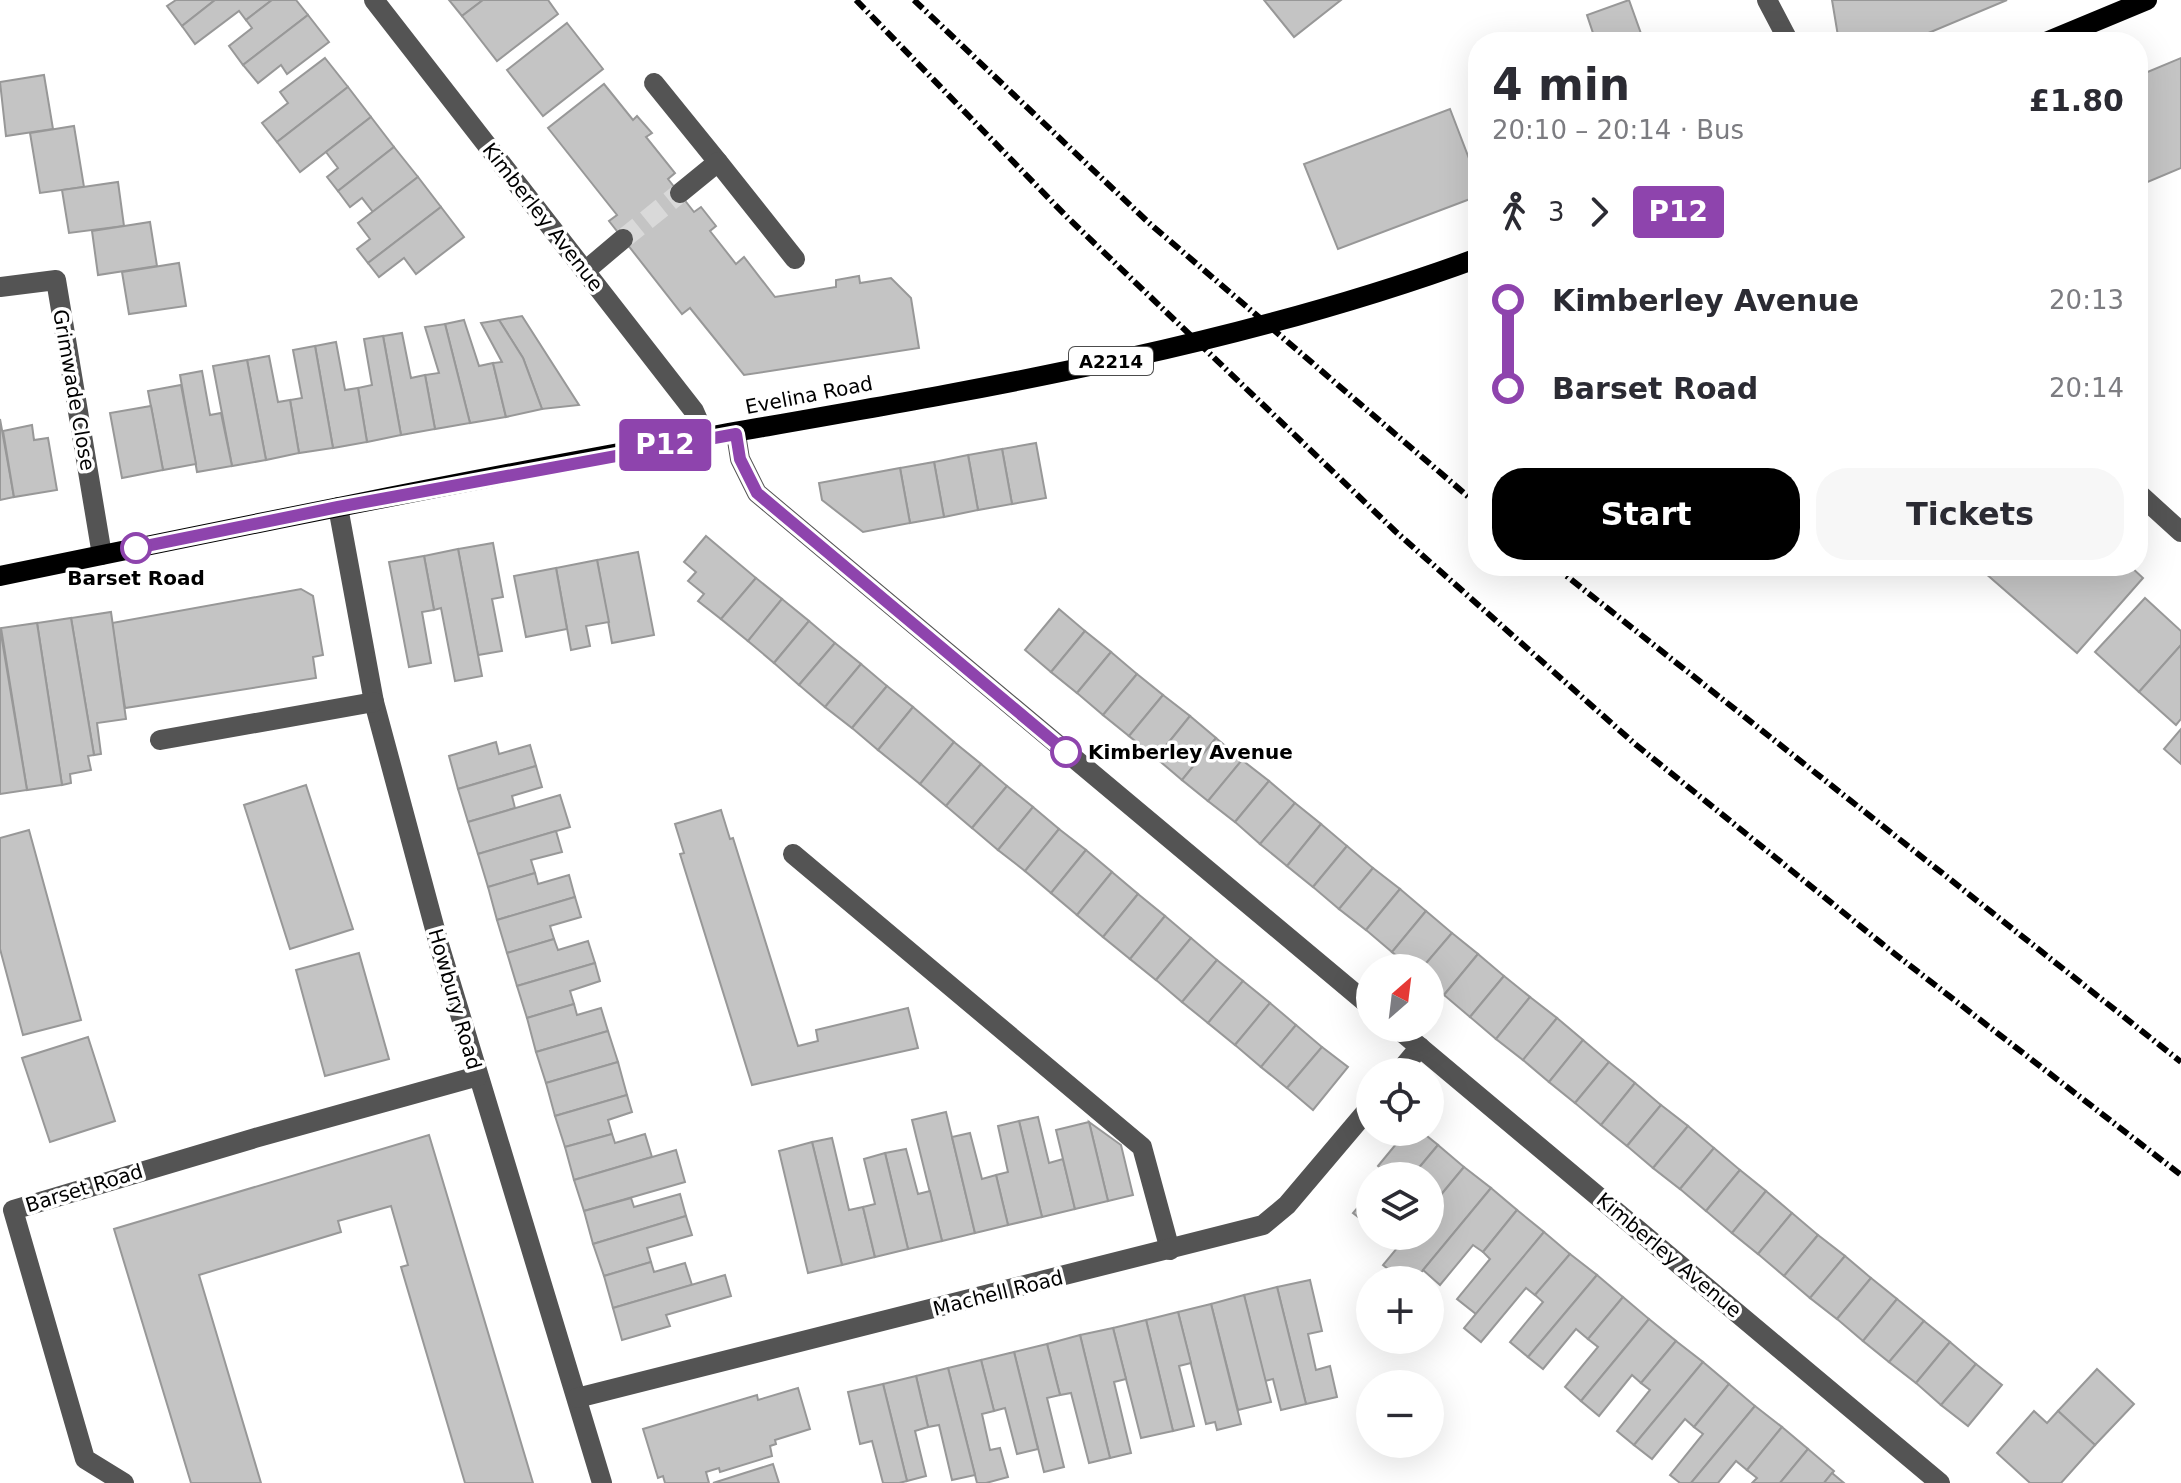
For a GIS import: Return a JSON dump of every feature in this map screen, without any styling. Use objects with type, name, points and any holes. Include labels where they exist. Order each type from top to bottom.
[{"type":"main road","points":[[2070,32],[2147,0]]},
{"type":"main road","name":"Evelina Road","points":[[0,576],[338,507],[1161,352],[1401,286],[1468,262]]},
{"type":"street","name":"Kimberley Avenue","points":[[374,0],[694,411],[706,438]]},
{"type":"street","points":[[1772,3],[1785,32]]},
{"type":"street","points":[[654,83],[795,259]]},
{"type":"street","points":[[680,193],[718,162]]},
{"type":"street","points":[[585,271],[623,239]]},
{"type":"street","name":"Grimwade Close","points":[[0,287],[56,280],[102,555]]},
{"type":"street","points":[[736,434],[740,459],[757,493],[1356,994]]},
{"type":"street","points":[[2148,502],[2181,532]]},
{"type":"street","name":"Howbury Road","points":[[338,507],[374,702],[440,948],[602,1483]]},
{"type":"street","points":[[160,740],[374,702]]},
{"type":"street","points":[[793,854],[1142,1147],[1170,1250]]},
{"type":"street","name":"Kimberley Avenue","points":[[1414,1042],[1940,1483]]},
{"type":"street","points":[[1411,1058],[1420,1047]]},
{"type":"street","name":"Barset Road","points":[[124,1483],[85,1459],[7,1204],[478,1076]]},
{"type":"street","name":"Machell Road","points":[[577,1398],[1263,1225],[1287,1205],[1356,1124]]},
{"type":"building","points":[[176,0],[215,0],[182,26],[167,6]]},
{"type":"building","points":[[215,0],[272,0],[246,20],[239,11],[195,44],[182,26]]},
{"type":"building","points":[[272,0],[296,0],[308,15],[243,65],[229,46],[252,28],[246,20]]},
{"type":"building","points":[[449,0],[483,0],[462,16]]},
{"type":"building","points":[[483,0],[548,0],[558,14],[497,61],[462,16]]},
{"type":"building","points":[[1264,0],[1341,0],[1294,37]]},
{"type":"building","points":[[1629,0],[1640,32],[1593,32],[1587,15]]},
{"type":"building","points":[[1832,0],[2007,0],[1931,32],[1837,32]]},
{"type":"building","points":[[308,15],[329,42],[287,74],[281,65],[258,83],[243,65]]},
{"type":"building","points":[[567,23],[603,69],[543,116],[507,70]]},
{"type":"building","points":[[325,58],[348,87],[277,142],[262,123],[288,103],[280,92]]},
{"type":"building","points":[[2181,58],[2181,168],[2148,182],[2148,72]]},
{"type":"building","points":[[44,75],[53,129],[6,136],[0,82]]},
{"type":"building","points":[[604,84],[633,120],[637,116],[652,133],[646,137],[675,173],[668,179],[694,212],[701,207],[716,226],[710,231],[736,264],[744,257],[775,297],[836,287],[836,280],[859,276],[860,283],[891,278],[911,298],[919,348],[744,375],[690,308],[682,314],[609,221],[617,215],[548,128]]},
{"type":"building","points":[[348,87],[371,117],[300,172],[277,142]]},
{"type":"building","points":[[1450,109],[1468,156],[1468,200],[1338,249],[1304,164]]},
{"type":"building","points":[[371,117],[394,147],[338,191],[327,177],[338,168],[326,152]]},
{"type":"building","points":[[74,126],[84,187],[40,193],[30,133]]},
{"type":"building","points":[[394,147],[418,177],[373,212],[362,198],[350,207],[338,191]]},
{"type":"building","points":[[418,177],[441,207],[368,263],[357,249],[370,239],[358,223]]},
{"type":"building","points":[[118,182],[124,226],[69,233],[62,190]]},
{"type":"building","points":[[441,207],[464,237],[416,274],[404,258],[379,277],[368,263]]},
{"type":"building","points":[[150,222],[157,266],[98,275],[92,231]]},
{"type":"building","points":[[179,263],[186,306],[129,314],[122,272]]},
{"type":"building","points":[[522,316],[579,405],[542,409],[523,358],[499,320]]},
{"type":"building","points":[[464,320],[479,366],[493,363],[506,417],[470,423],[445,324]]},
{"type":"building","points":[[499,320],[523,358],[542,409],[506,417],[493,363],[502,362],[481,323]]},
{"type":"building","points":[[445,324],[470,423],[435,429],[425,375],[439,373],[425,327]]},
{"type":"building","points":[[402,333],[411,378],[425,375],[435,429],[401,435],[383,336]]},
{"type":"building","points":[[383,336],[401,435],[367,442],[358,388],[372,385],[364,339]]},
{"type":"building","points":[[336,342],[345,390],[358,388],[367,442],[333,448],[315,346]]},
{"type":"building","points":[[315,346],[333,448],[299,453],[290,400],[302,398],[293,350]]},
{"type":"building","points":[[269,356],[278,402],[290,400],[299,453],[266,460],[247,360]]},
{"type":"building","points":[[247,360],[266,460],[232,466],[213,366]]},
{"type":"building","points":[[202,371],[210,415],[221,413],[232,466],[197,472],[180,375]]},
{"type":"building","points":[[181,385],[196,464],[163,470],[148,391]]},
{"type":"building","points":[[151,406],[163,470],[122,478],[110,413]]},
{"type":"building","points":[[0,419],[14,497],[0,500]]},
{"type":"building","points":[[32,425],[34,440],[48,438],[57,490],[14,497],[3,431]]},
{"type":"building","points":[[1036,443],[1046,498],[1012,504],[1002,449]]},
{"type":"building","points":[[1002,449],[1012,504],[978,510],[968,455]]},
{"type":"building","points":[[968,455],[978,510],[944,517],[934,462]]},
{"type":"building","points":[[934,462],[944,517],[910,523],[900,468]]},
{"type":"building","points":[[900,468],[910,523],[863,532],[822,500],[819,483]]},
{"type":"building","points":[[706,536],[756,578],[721,619],[698,601],[704,594],[688,581],[696,572],[684,562]]},
{"type":"building","points":[[493,543],[503,597],[492,599],[502,651],[478,655],[458,549]]},
{"type":"building","points":[[458,549],[482,676],[455,681],[441,608],[434,610],[424,556]]},
{"type":"building","points":[[638,552],[654,635],[612,643],[597,560]]},
{"type":"building","points":[[424,556],[434,610],[422,612],[431,663],[409,667],[389,562]]},
{"type":"building","points":[[597,560],[609,622],[586,626],[590,646],[571,650],[556,568]]},
{"type":"building","points":[[556,568],[567,629],[526,637],[514,576]]},
{"type":"building","points":[[1988,576],[2141,576],[2143,578],[2077,653]]},
{"type":"building","points":[[756,578],[782,599],[748,641],[721,619]]},
{"type":"building","points":[[301,589],[313,596],[323,655],[313,657],[316,678],[125,708],[112,623]]},
{"type":"building","points":[[2145,598],[2181,631],[2181,645],[2139,692],[2095,652]]},
{"type":"building","points":[[782,599],[809,621],[774,663],[748,641]]},
{"type":"building","points":[[1059,609],[1085,631],[1051,672],[1025,650]]},
{"type":"building","points":[[111,612],[126,719],[97,723],[101,754],[94,755],[71,618]]},
{"type":"building","points":[[71,618],[94,755],[88,756],[91,770],[70,774],[71,783],[62,785],[37,623]]},
{"type":"building","points":[[809,621],[835,643],[799,685],[774,663]]},
{"type":"building","points":[[37,623],[62,785],[27,790],[1,628]]},
{"type":"building","points":[[0,628],[27,790],[0,794]]},
{"type":"building","points":[[1085,631],[1111,652],[1077,693],[1051,672]]},
{"type":"building","points":[[835,643],[861,664],[825,707],[799,685]]},
{"type":"building","points":[[2181,645],[2181,719],[2176,725],[2139,692]]},
{"type":"building","points":[[1111,652],[1137,674],[1103,715],[1077,693]]},
{"type":"building","points":[[861,664],[887,686],[852,728],[825,707]]},
{"type":"building","points":[[1137,674],[1163,695],[1129,736],[1103,715]]},
{"type":"building","points":[[887,686],[913,707],[878,750],[852,728]]},
{"type":"building","points":[[1163,695],[1190,716],[1156,758],[1129,736]]},
{"type":"building","points":[[913,707],[954,742],[920,784],[878,750]]},
{"type":"building","points":[[1190,716],[1216,738],[1182,780],[1156,758]]},
{"type":"building","points":[[2181,729],[2181,764],[2164,749]]},
{"type":"building","points":[[1216,738],[1242,760],[1208,801],[1182,780]]},
{"type":"building","points":[[496,742],[499,754],[530,745],[536,766],[458,789],[449,756]]},
{"type":"building","points":[[954,742],[981,764],[946,806],[920,784]]},
{"type":"building","points":[[1242,760],[1269,781],[1235,822],[1208,801]]},
{"type":"building","points":[[981,764],[1007,786],[972,828],[946,806]]},
{"type":"building","points":[[536,766],[542,787],[512,796],[515,808],[468,822],[458,789]]},
{"type":"building","points":[[1269,781],[1295,803],[1260,844],[1235,822]]},
{"type":"building","points":[[306,785],[353,929],[290,949],[244,805]]},
{"type":"building","points":[[1007,786],[1033,807],[998,850],[972,828]]},
{"type":"building","points":[[560,795],[570,827],[478,854],[468,822]]},
{"type":"building","points":[[1295,803],[1321,824],[1287,866],[1260,844]]},
{"type":"building","points":[[1033,807],[1059,829],[1025,871],[998,850]]},
{"type":"building","points":[[721,810],[730,839],[733,838],[798,1046],[818,1041],[816,1030],[908,1008],[918,1048],[752,1085],[680,854],[684,853],[675,824]]},
{"type":"building","points":[[1321,824],[1347,846],[1313,887],[1287,866]]},
{"type":"building","points":[[1059,829],[1086,850],[1051,893],[1025,871]]},
{"type":"building","points":[[29,830],[81,1020],[23,1035],[0,949],[0,838]]},
{"type":"building","points":[[556,831],[562,852],[531,860],[535,873],[488,887],[478,854]]},
{"type":"building","points":[[1347,846],[1373,868],[1339,909],[1313,887]]},
{"type":"building","points":[[1086,850],[1112,872],[1077,915],[1051,893]]},
{"type":"building","points":[[1373,868],[1400,889],[1366,930],[1339,909]]},
{"type":"building","points":[[1112,872],[1138,894],[1103,937],[1077,915]]},
{"type":"building","points":[[535,873],[538,884],[569,875],[575,897],[497,920],[488,887]]},
{"type":"building","points":[[1400,889],[1426,911],[1392,952],[1366,930]]},
{"type":"building","points":[[1138,894],[1165,916],[1130,959],[1103,937]]},
{"type":"building","points":[[575,897],[581,917],[550,926],[554,939],[507,953],[497,920]]},
{"type":"building","points":[[1426,911],[1452,933],[1434,954],[1392,952]]},
{"type":"building","points":[[1165,916],[1191,938],[1156,980],[1130,959]]},
{"type":"building","points":[[1452,933],[1478,954],[1444,995],[1444,954],[1434,954]]},
{"type":"building","points":[[1191,938],[1217,960],[1182,1002],[1156,980]]},
{"type":"building","points":[[554,939],[558,950],[588,941],[595,963],[517,986],[507,953]]},
{"type":"building","points":[[359,953],[389,1059],[325,1076],[296,970]]},
{"type":"building","points":[[1478,954],[1504,976],[1470,1017],[1444,995]]},
{"type":"building","points":[[1217,960],[1243,981],[1208,1023],[1182,1002]]},
{"type":"building","points":[[595,963],[600,981],[570,991],[574,1004],[527,1018],[517,986]]},
{"type":"building","points":[[1504,976],[1530,997],[1496,1039],[1470,1017]]},
{"type":"building","points":[[1243,981],[1270,1003],[1235,1045],[1208,1023]]},
{"type":"building","points":[[1530,997],[1557,1018],[1523,1060],[1496,1039]]},
{"type":"building","points":[[1270,1003],[1296,1025],[1261,1067],[1235,1045]]},
{"type":"building","points":[[574,1004],[577,1015],[601,1008],[608,1031],[536,1052],[527,1018]]},
{"type":"building","points":[[1557,1018],[1583,1040],[1549,1082],[1523,1060]]},
{"type":"building","points":[[1296,1025],[1322,1047],[1287,1088],[1261,1067]]},
{"type":"building","points":[[608,1031],[618,1062],[546,1083],[536,1052]]},
{"type":"building","points":[[88,1037],[115,1121],[50,1142],[22,1058]]},
{"type":"building","points":[[1583,1040],[1609,1062],[1575,1103],[1549,1082]]},
{"type":"building","points":[[1322,1047],[1348,1067],[1313,1110],[1287,1088]]},
{"type":"building","points":[[618,1062],[627,1095],[555,1116],[546,1083]]},
{"type":"building","points":[[1609,1062],[1635,1083],[1601,1125],[1575,1103]]},
{"type":"building","points":[[1635,1083],[1661,1105],[1627,1146],[1601,1125]]},
{"type":"building","points":[[627,1095],[632,1112],[608,1120],[612,1134],[565,1147],[555,1116]]},
{"type":"building","points":[[1661,1105],[1688,1126],[1653,1168],[1627,1146]]},
{"type":"building","points":[[946,1112],[975,1233],[942,1241],[912,1120]]},
{"type":"building","points":[[1038,1117],[1049,1163],[1063,1159],[1075,1209],[1042,1217],[1019,1121]]},
{"type":"building","points":[[1019,1121],[1042,1217],[1008,1225],[996,1175],[1008,1172],[998,1126]]},
{"type":"building","points":[[1089,1122],[1121,1145],[1133,1195],[1108,1201]]},
{"type":"building","points":[[1089,1122],[1108,1201],[1075,1209],[1056,1130]]},
{"type":"building","points":[[1688,1126],[1714,1148],[1680,1189],[1653,1168]]},
{"type":"building","points":[[970,1133],[982,1179],[996,1175],[1008,1225],[975,1233],[952,1137]]},
{"type":"building","points":[[612,1134],[615,1143],[645,1134],[652,1157],[574,1180],[565,1147]]},
{"type":"building","points":[[429,1135],[533,1483],[465,1483],[401,1267],[408,1265],[391,1206],[338,1221],[341,1232],[199,1275],[261,1483],[191,1483],[114,1229]]},
{"type":"building","points":[[832,1138],[849,1210],[863,1207],[875,1257],[842,1265],[812,1142]]},
{"type":"building","points":[[812,1142],[842,1265],[808,1273],[779,1151]]},
{"type":"building","points":[[1394,1146],[1437,1146],[1424,1162],[1381,1162]]},
{"type":"building","points":[[1439,1146],[1464,1167],[1444,1191],[1444,1162],[1424,1162]]},
{"type":"building","points":[[1714,1148],[1740,1170],[1706,1211],[1680,1189]]},
{"type":"building","points":[[906,1149],[918,1194],[930,1191],[942,1241],[908,1249],[885,1153]]},
{"type":"building","points":[[676,1150],[685,1182],[584,1211],[574,1180]]},
{"type":"building","points":[[885,1153],[908,1249],[875,1257],[863,1207],[875,1204],[864,1159]]},
{"type":"building","points":[[1464,1167],[1491,1188],[1444,1245],[1444,1191]]},
{"type":"building","points":[[1740,1170],[1766,1191],[1732,1233],[1706,1211]]},
{"type":"building","points":[[1491,1188],[1517,1210],[1483,1252],[1473,1245],[1444,1280],[1444,1266],[1426,1266],[1440,1250],[1444,1250],[1444,1245]]},
{"type":"building","points":[[1766,1191],[1792,1213],[1758,1254],[1732,1233]]},
{"type":"building","points":[[680,1194],[686,1216],[593,1244],[584,1211],[631,1198],[634,1207]]},
{"type":"building","points":[[1517,1210],[1544,1232],[1476,1314],[1457,1299],[1490,1259],[1483,1252]]},
{"type":"building","points":[[1792,1213],[1818,1235],[1784,1276],[1758,1254]]},
{"type":"building","points":[[686,1216],[692,1235],[647,1248],[651,1262],[604,1276],[593,1244]]},
{"type":"building","points":[[1544,1232],[1570,1254],[1535,1295],[1526,1288],[1481,1342],[1464,1328]]},
{"type":"building","points":[[1818,1235],[1845,1256],[1810,1298],[1784,1276]]},
{"type":"building","points":[[1395,1250],[1440,1250],[1427,1266],[1383,1265]]},
{"type":"building","points":[[1570,1254],[1597,1275],[1528,1357],[1510,1342],[1543,1302],[1535,1295]]},
{"type":"building","points":[[1845,1256],[1871,1278],[1837,1319],[1810,1298]]},
{"type":"building","points":[[651,1262],[654,1272],[685,1263],[692,1285],[613,1308],[604,1276]]},
{"type":"building","points":[[725,1275],[731,1296],[666,1315],[670,1326],[622,1340],[613,1308]]},
{"type":"building","points":[[1597,1275],[1623,1297],[1588,1339],[1576,1329],[1543,1369],[1528,1357]]},
{"type":"building","points":[[1871,1278],[1897,1299],[1863,1341],[1837,1319]]},
{"type":"building","points":[[1310,1280],[1322,1331],[1308,1334],[1316,1370],[1330,1366],[1337,1397],[1306,1404],[1277,1287]]},
{"type":"building","points":[[1277,1287],[1306,1404],[1281,1410],[1273,1379],[1265,1381],[1244,1295]]},
{"type":"building","points":[[1244,1295],[1271,1402],[1238,1410],[1211,1304]]},
{"type":"building","points":[[1623,1297],[1649,1319],[1581,1401],[1565,1387],[1598,1347],[1588,1339]]},
{"type":"building","points":[[1897,1299],[1924,1321],[1889,1362],[1863,1341]]},
{"type":"building","points":[[1211,1304],[1241,1424],[1217,1430],[1215,1422],[1206,1424],[1178,1312]]},
{"type":"building","points":[[1178,1312],[1191,1363],[1179,1366],[1194,1426],[1173,1431],[1146,1320]]},
{"type":"building","points":[[1649,1319],[1676,1341],[1641,1383],[1632,1375],[1599,1416],[1581,1401]]},
{"type":"building","points":[[1146,1320],[1173,1431],[1141,1438],[1113,1328]]},
{"type":"building","points":[[1924,1321],[1950,1342],[1916,1383],[1889,1362]]},
{"type":"building","points":[[1113,1328],[1126,1379],[1114,1382],[1131,1453],[1110,1458],[1080,1335]]},
{"type":"building","points":[[1080,1335],[1110,1458],[1089,1463],[1071,1393],[1060,1395],[1047,1344]]},
{"type":"building","points":[[1676,1341],[1703,1362],[1634,1445],[1617,1431],[1650,1390],[1641,1383]]},
{"type":"building","points":[[1950,1342],[1976,1364],[1941,1405],[1916,1383]]},
{"type":"building","points":[[1047,1344],[1060,1395],[1047,1398],[1064,1467],[1044,1472],[1014,1352]]},
{"type":"building","points":[[1014,1352],[1038,1449],[1017,1454],[1005,1408],[994,1411],[981,1360]]},
{"type":"building","points":[[981,1360],[994,1411],[982,1414],[990,1450],[1000,1448],[1008,1477],[986,1483],[977,1483],[948,1368]]},
{"type":"building","points":[[1703,1362],[1729,1384],[1694,1427],[1685,1419],[1652,1459],[1634,1445]]},
{"type":"building","points":[[1976,1364],[2002,1385],[1968,1426],[1941,1405]]},
{"type":"building","points":[[948,1368],[975,1475],[952,1480],[939,1425],[928,1427],[916,1376]]},
{"type":"building","points":[[2097,1369],[2134,1404],[2095,1445],[2058,1411]]},
{"type":"building","points":[[916,1376],[928,1427],[915,1431],[926,1476],[907,1481],[883,1384]]},
{"type":"building","points":[[883,1384],[907,1481],[899,1483],[883,1483],[872,1441],[860,1444],[848,1392]]},
{"type":"building","points":[[1729,1384],[1755,1406],[1691,1483],[1680,1483],[1670,1475],[1703,1434],[1694,1427]]},
{"type":"building","points":[[798,1388],[810,1429],[775,1440],[776,1444],[770,1446],[772,1456],[720,1472],[719,1468],[706,1472],[709,1483],[665,1483],[663,1476],[658,1478],[643,1429],[757,1395],[758,1400]]},
{"type":"building","points":[[1755,1406],[1782,1427],[1747,1470],[1736,1461],[1718,1483],[1691,1483]]},
{"type":"building","points":[[2034,1411],[2047,1423],[2058,1411],[2095,1445],[2061,1483],[2030,1483],[1997,1453]]},
{"type":"building","points":[[1782,1427],[1808,1449],[1780,1483],[1752,1483],[1757,1478],[1747,1470]]},
{"type":"building","points":[[1808,1449],[1834,1471],[1824,1483],[1780,1483]]},
{"type":"building","points":[[773,1464],[779,1483],[713,1483]]},
{"type":"building","points":[[1832,1473],[1844,1483],[1824,1483]]},
{"type":"tunnel","points":[[623,239],[680,193]]},
{"type":"railway","points":[[856,0],[1068,218],[1395,531],[1635,744],[1891,951],[2181,1175]]},
{"type":"railway","points":[[914,0],[1149,223],[1468,496]]},
{"type":"railway","points":[[1567,576],[2181,1062]]},
{"type":"bus line","name":"P12","points":[[136,548],[338,507],[736,434],[740,459],[757,493],[1066,752]]},
{"type":"place","name":"Barset Road","points":[[136,548]]},
{"type":"place","name":"Kimberley Avenue","points":[[1066,752]]}]
